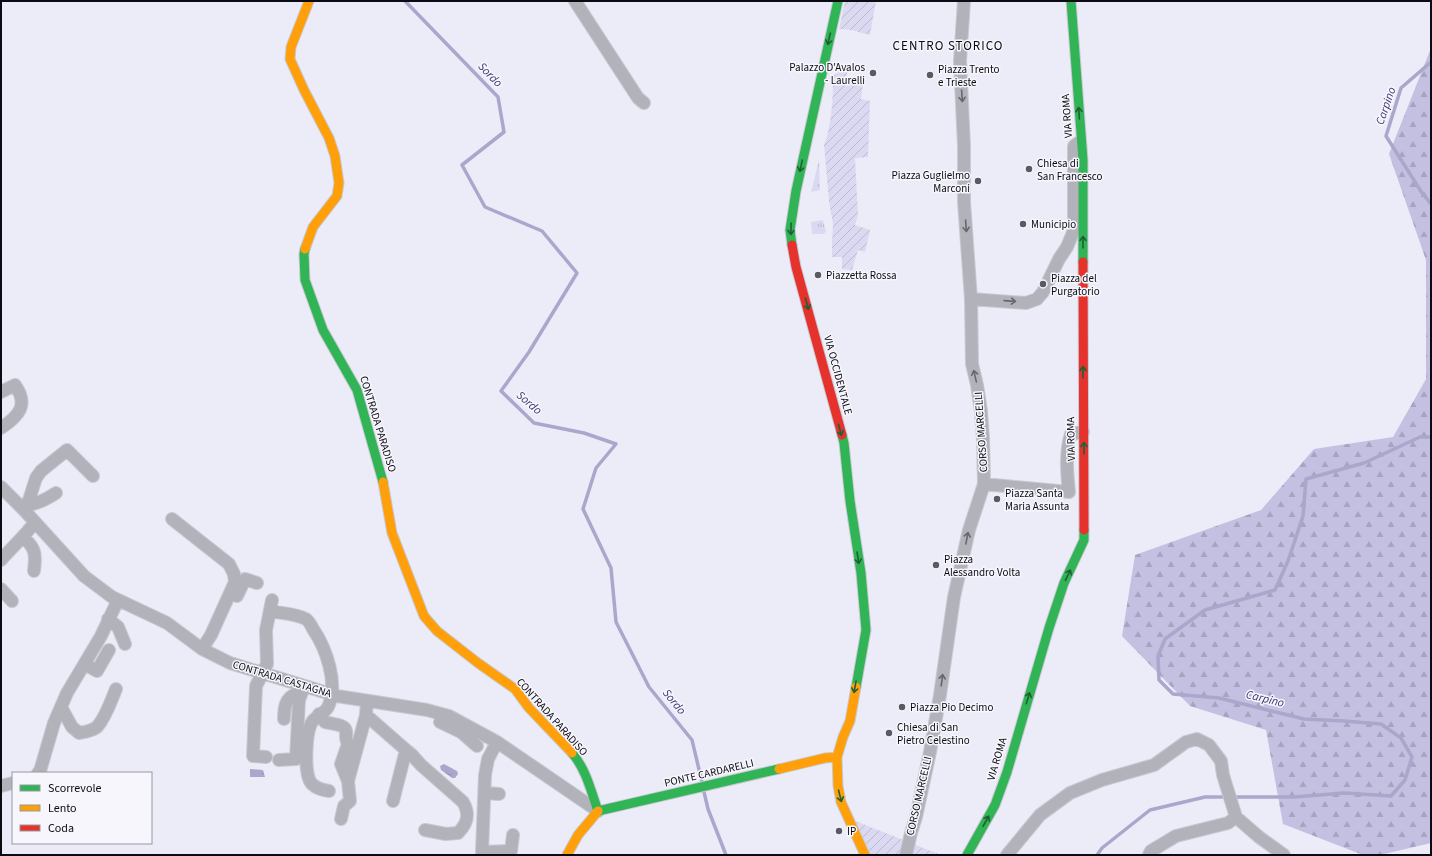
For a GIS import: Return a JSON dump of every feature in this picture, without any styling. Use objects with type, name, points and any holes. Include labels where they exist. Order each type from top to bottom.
[{"type":"main road","name":"CONTRADA PARADISO","points":[[310,1],[291,47],[290,59],[329,138],[335,156],[339,183],[337,196],[313,227],[308,239],[304,254],[305,280],[323,330],[357,390],[384,484],[392,533],[424,616],[437,631],[514,689],[529,708],[577,759],[585,774],[598,810]]},
{"type":"main road","name":"VIA OCCIDENTALE","points":[[838,1],[796,191],[790,230],[796,267],[844,443],[850,501],[861,573],[866,630],[850,721],[843,737],[838,757],[838,786],[841,802],[865,855]]},
{"type":"main road","name":"VIA ROMA","points":[[967,855],[995,805],[1007,772],[1062,590],[1084,540],[1083,160],[1071,1]]},
{"type":"main road","name":"PONTE CARDARELLI","points":[[598,810],[825,758],[838,757]]},
{"type":"main road","points":[[567,855],[578,835],[598,810]]},
{"type":"street","points":[[575,1],[638,98],[644,103]]},
{"type":"street","name":"CORSO MARCELLI","points":[[906,855],[930,752],[954,597],[969,530],[984,484],[981,411],[972,364],[971,299],[964,202],[964,146],[960,61],[964,1]]},
{"type":"street","points":[[971,299],[1026,303],[1037,299],[1043,292],[1059,259],[1067,248],[1074,230],[1074,146],[1081,141]]},
{"type":"street","points":[[1,392],[15,385],[20,394],[22,404],[18,412],[1,428]]},
{"type":"street","points":[[984,484],[1069,492],[1067,473],[1068,441],[1071,434],[1083,432]]},
{"type":"street","points":[[26,507],[36,478],[41,471],[67,450],[93,476]]},
{"type":"street","name":"CONTRADA CASTAGNA","points":[[1,487],[26,507],[35,522],[84,576],[112,597],[167,623],[207,651],[230,663],[263,673],[304,689],[367,701],[427,710],[449,716],[462,728],[497,742],[598,810]]},
{"type":"street","points":[[26,507],[40,502],[56,493]]},
{"type":"street","points":[[172,519],[229,564],[234,574],[235,582],[211,636],[207,651]]},
{"type":"street","points":[[1,560],[35,522]]},
{"type":"street","points":[[23,537],[30,543],[35,552],[34,571]]},
{"type":"street","points":[[207,651],[244,579],[257,583]]},
{"type":"street","points":[[1,589],[12,601]]},
{"type":"street","points":[[39,772],[54,722],[67,693],[85,664],[118,600]]},
{"type":"street","points":[[266,757],[253,756],[256,686],[267,664],[266,630],[271,605],[307,619],[328,657],[332,684],[331,694],[327,708],[312,722],[306,755],[307,770],[311,783],[319,789],[329,791]]},
{"type":"street","points":[[108,619],[118,627],[125,644]]},
{"type":"street","points":[[85,664],[97,672],[109,650]]},
{"type":"street","points":[[61,707],[72,727],[79,733],[88,732],[96,728],[106,714],[116,689]]},
{"type":"street","points":[[284,719],[287,702],[291,697],[304,689]]},
{"type":"street","points":[[279,760],[296,759],[299,700],[304,689]]},
{"type":"street","points":[[348,781],[366,715],[367,701]]},
{"type":"street","points":[[319,714],[325,722],[340,725],[344,727],[346,731],[345,738],[348,744],[341,764],[348,781],[350,801],[344,806],[341,819]]},
{"type":"street","points":[[366,715],[463,802],[467,809],[467,819],[464,827],[458,833],[446,834],[424,830]]},
{"type":"street","points":[[440,722],[462,728],[477,746]]},
{"type":"street","points":[[1007,855],[1040,815],[1070,793],[1102,780],[1154,765],[1186,742],[1197,739],[1209,745],[1221,761],[1223,775],[1235,814],[1259,837],[1284,855]]},
{"type":"street","points":[[497,742],[488,759],[482,852],[511,851],[513,835]]},
{"type":"street","points":[[394,801],[406,750]]},
{"type":"street","points":[[1,786],[12,783]]},
{"type":"street","points":[[485,793],[499,794]]},
{"type":"street","points":[[1149,855],[1151,851],[1176,836],[1228,823],[1235,814]]},
{"type":"green space","points":[[845,1],[876,1],[870,35],[851,30],[839,29]]},
{"type":"green space","points":[[1431,48],[1431,843],[1380,855],[1363,855],[1283,824],[1266,730],[1190,706],[1122,636],[1135,555],[1261,510],[1314,449],[1393,437],[1426,379],[1426,260],[1389,154]]},
{"type":"green space","points":[[848,66],[846,81],[863,83],[861,99],[870,101],[868,157],[855,158],[858,215],[855,225],[870,230],[865,252],[858,250],[852,270],[842,269],[842,257],[832,257],[833,224],[829,202],[824,145],[830,120],[833,76]]},
{"type":"green space","points":[[819,160],[820,190],[811,192]]},
{"type":"green space","points":[[823,220],[826,232],[823,234],[812,234],[811,222]]},
{"type":"green space","points":[[853,820],[941,855],[868,855]]},
{"type":"water","points":[[444,764],[457,771],[458,774],[455,778],[452,778],[441,770],[440,766]]},
{"type":"water","points":[[250,769],[263,770],[265,777],[250,777]]},
{"type":"waterway","name":"Sordo","points":[[405,1],[498,97],[504,132],[462,165],[485,207],[542,231],[577,273],[529,352],[501,391],[534,423],[584,433],[616,444],[596,468],[583,509],[611,568],[616,622],[649,687],[692,740],[702,782]]},
{"type":"waterway","name":"Carpino","points":[[1431,62],[1401,88],[1386,136],[1422,193],[1431,204]]},
{"type":"waterway","name":"Carpino","points":[[1097,855],[1102,848],[1150,810],[1205,797],[1294,797],[1344,793],[1391,796],[1405,780],[1412,757],[1401,738],[1381,724],[1304,719],[1219,698],[1173,694],[1159,680],[1158,656],[1165,639],[1205,610],[1275,590],[1288,561],[1303,516],[1306,479],[1364,463],[1420,437],[1431,437]]},
{"type":"waterway","name":"Sordo","points":[[704,792],[708,809],[726,855]]},
{"type":"traffic: fast","points":[[792,245],[790,230],[796,191],[838,1]]},
{"type":"traffic: fast","points":[[1071,1],[1083,160],[1083,262]]},
{"type":"traffic: fast","points":[[305,249],[305,280],[323,330],[357,390],[383,482]]},
{"type":"traffic: fast","points":[[842,435],[861,573],[866,630],[856,687]]},
{"type":"traffic: fast","points":[[967,855],[995,805],[1007,772],[1049,628],[1064,583],[1084,540],[1084,530]]},
{"type":"traffic: fast","points":[[572,753],[585,773],[598,811]]},
{"type":"traffic: fast","points":[[598,811],[779,769]]},
{"type":"traffic: slow","points":[[305,249],[313,227],[337,196],[339,183],[335,156],[329,138],[290,59],[291,47],[309,1]]},
{"type":"traffic: slow","points":[[383,482],[392,533],[424,616],[437,631],[478,663],[515,689],[529,708],[572,753]]},
{"type":"traffic: slow","points":[[856,687],[850,721],[837,757],[838,786],[841,802],[865,855]]},
{"type":"traffic: slow","points":[[779,769],[825,758],[837,757]]},
{"type":"traffic: slow","points":[[567,855],[578,835],[598,811]]},
{"type":"traffic: jam","points":[[792,245],[796,267],[842,435]]},
{"type":"traffic: jam","points":[[1083,262],[1084,530]]},
{"type":"place","name":"Palazzo D'Avalos - Laurelli","points":[[873,73]]},
{"type":"place","name":"Piazza Trento e Trieste","points":[[930,75]]},
{"type":"place","name":"Chiesa di San Francesco","points":[[1029,169]]},
{"type":"place","name":"Piazza Guglielmo Marconi","points":[[978,181]]},
{"type":"place","name":"Municipio","points":[[1023,224]]},
{"type":"place","name":"Piazzetta Rossa","points":[[818,275]]},
{"type":"place","name":"Piazza del Purgatorio","points":[[1043,284]]},
{"type":"place","name":"Piazza Santa Maria Assunta","points":[[997,499]]},
{"type":"place","name":"Piazza Alessandro Volta","points":[[936,565]]},
{"type":"place","name":"Piazza Pio Decimo","points":[[902,707]]},
{"type":"place","name":"Chiesa di San Pietro Celestino","points":[[889,733]]},
{"type":"place","name":"IP","points":[[839,831]]},
{"type":"district","name":"CENTRO STORICO","points":[[948,46]]}]
